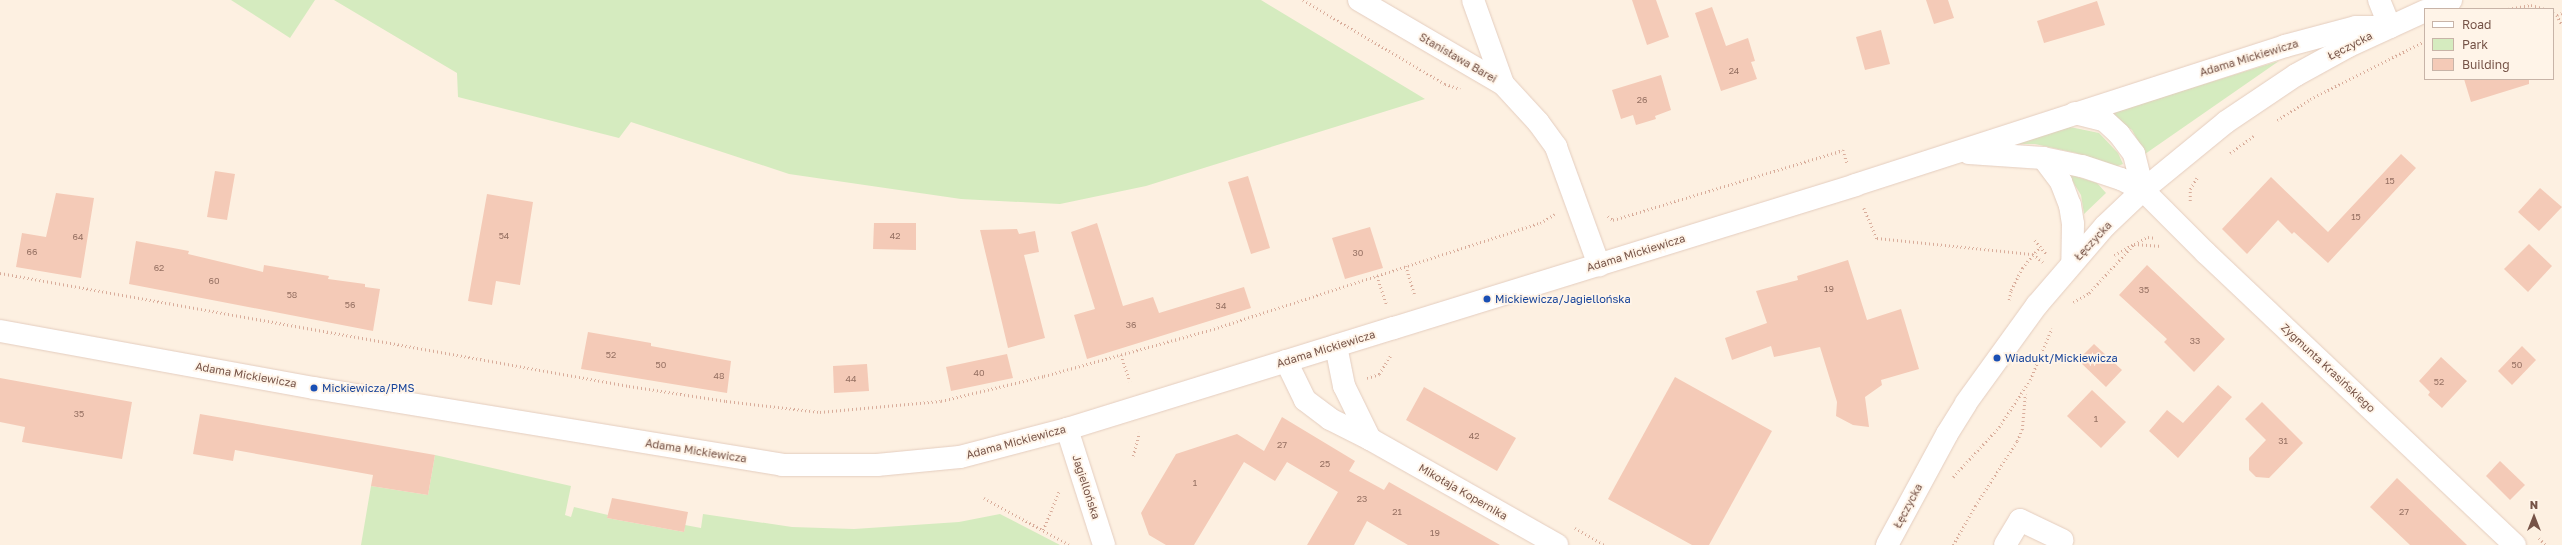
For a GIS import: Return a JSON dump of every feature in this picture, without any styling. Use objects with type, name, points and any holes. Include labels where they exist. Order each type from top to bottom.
[{"type":"street","name":"Stanisława Barei","points":[[1359,0],[1503,84],[1538,122],[1556,147],[1578,203],[1599,265]]},
{"type":"street","points":[[1473,0],[1503,84]]},
{"type":"street","points":[[2379,0],[2390,27]]},
{"type":"street","points":[[2432,8],[2451,0]]},
{"type":"street","name":"Adama Mickiewicza","points":[[0,331],[314,388],[782,465],[869,466],[960,457],[1067,429],[1599,265],[1954,153],[2073,113],[2285,46],[2356,27],[2390,27],[2424,11]]},
{"type":"street","name":"Łęczycka","points":[[1887,545],[1947,434],[1966,404],[2006,346],[2072,263],[2143,190],[2226,122],[2296,75],[2349,46],[2390,27]]},
{"type":"street","points":[[2073,113],[2104,120],[2119,134],[2134,154],[2143,190]]},
{"type":"street","name":"Adama Mickiewicza","points":[[1954,153],[2043,158],[2082,166],[2121,179],[2143,190]]},
{"type":"street","points":[[2043,158],[2061,182],[2070,204],[2073,224],[2072,263]]},
{"type":"street","name":"Zygmunta Krasińskiego","points":[[2143,190],[2182,229],[2514,545]]},
{"type":"street","points":[[1336,346],[1344,386],[1370,439]]},
{"type":"street","name":"Mikołaja Kopernika","points":[[1286,361],[1305,400],[1330,419],[1370,439],[1556,545]]},
{"type":"street","name":"Jagiellońska","points":[[1067,429],[1104,545]]},
{"type":"street","points":[[2005,545],[2020,520],[2062,540]]},
{"type":"path","points":[[1303,0],[1445,84],[1464,90]]},
{"type":"path","points":[[2514,8],[2531,5],[2542,8]]},
{"type":"path","points":[[2562,13],[2556,15],[2562,25]]},
{"type":"path","points":[[2276,120],[2310,99],[2424,42]]},
{"type":"path","points":[[2224,157],[2256,133]]},
{"type":"path","points":[[2190,205],[2190,189],[2199,176]]},
{"type":"path","points":[[0,273],[629,386],[726,401],[820,412],[942,401],[1121,355],[1210,330],[1540,223],[1578,203]]},
{"type":"path","points":[[2070,298],[2066,304],[2081,300],[2134,244],[2148,237],[2163,239],[2172,237],[2182,229]]},
{"type":"path","points":[[1406,266],[1416,300]]},
{"type":"path","points":[[1952,478],[1999,427],[2030,380],[2055,320]]},
{"type":"path","points":[[1121,355],[1130,381]]},
{"type":"path","points":[[1953,545],[1979,500],[2017,441],[2022,430],[2025,394]]},
{"type":"path","points":[[1133,456],[1140,428]]},
{"type":"path","points":[[1042,530],[1059,491]]},
{"type":"path","points":[[984,498],[1070,545]]},
{"type":"path","points":[[2535,535],[2546,545]]},
{"type":"green space","points":[[231,0],[315,0],[290,38]]},
{"type":"green space","points":[[334,0],[1261,0],[1425,99],[1146,186],[1060,204],[961,199],[789,174],[631,122],[619,138],[458,97],[457,73]]},
{"type":"green space","points":[[2279,61],[2145,154],[2132,130],[2107,114]]},
{"type":"green space","points":[[2070,127],[2099,133],[2118,153],[2123,164],[2113,168],[2076,153],[2035,144],[2012,144]]},
{"type":"green space","points":[[2068,174],[2097,183],[2106,193],[2084,214],[2081,195]]},
{"type":"green space","points":[[435,455],[571,486],[565,515],[571,517],[574,507],[608,515],[607,518],[684,532],[685,525],[701,528],[703,514],[792,527],[854,529],[959,522],[1000,514],[1060,545],[361,545],[371,486],[428,495]]},
{"type":"building","points":[[1632,0],[1656,0],[1669,37],[1647,45]]},
{"type":"building","points":[[1926,0],[1948,0],[1954,18],[1934,24]]},
{"type":"building","points":[[2097,1],[2105,25],[2044,43],[2037,21]]},
{"type":"building","points":[[1712,7],[1726,46],[1748,38],[1755,61],[1751,62],[1757,79],[1721,91],[1695,13]]},
{"type":"building","points":[[1881,30],[1890,64],[1865,70],[1856,37]]},
{"type":"building","points":[[1661,75],[1671,110],[1655,116],[1656,119],[1636,125],[1633,115],[1621,119],[1612,90]]},
{"type":"building","points":[[2464,80],[2529,80],[2529,84],[2471,102]]},
{"type":"building","points":[[2401,154],[2416,168],[2328,263],[2294,232],[2292,234],[2278,220],[2247,254],[2222,229],[2271,177],[2328,232]]},
{"type":"building","points":[[215,171],[235,174],[227,220],[207,217]]},
{"type":"building","points":[[1248,176],[1270,248],[1251,254],[1228,182]]},
{"type":"building","points":[[2540,188],[2562,207],[2539,231],[2518,212]]},
{"type":"building","points":[[56,193],[94,198],[81,278],[16,267],[22,233],[46,237]]},
{"type":"building","points":[[487,194],[533,202],[520,285],[496,281],[492,305],[468,301]]},
{"type":"building","points":[[874,223],[916,223],[916,250],[873,249]]},
{"type":"building","points":[[1097,223],[1123,306],[1153,297],[1159,313],[1244,287],[1251,308],[1087,359],[1074,315],[1095,309],[1071,232]]},
{"type":"building","points":[[1370,227],[1383,268],[1345,279],[1332,238]]},
{"type":"building","points":[[1017,229],[1019,234],[1035,231],[1039,252],[1024,255],[1045,338],[1008,348],[980,230]]},
{"type":"building","points":[[136,241],[189,251],[188,254],[263,272],[264,265],[329,276],[328,279],[365,284],[365,287],[380,289],[373,331],[129,284]]},
{"type":"building","points":[[2529,244],[2552,266],[2528,292],[2504,269]]},
{"type":"building","points":[[1848,260],[1867,320],[1901,309],[1919,369],[1881,380],[1882,385],[1865,397],[1869,427],[1853,425],[1836,416],[1837,402],[1820,347],[1774,357],[1771,346],[1732,360],[1725,338],[1767,323],[1756,291],[1798,280],[1797,276]]},
{"type":"building","points":[[2147,265],[2225,339],[2194,372],[2164,342],[2167,339],[2119,295]]},
{"type":"building","points":[[588,332],[651,343],[651,346],[731,361],[727,393],[581,369]]},
{"type":"building","points":[[2094,344],[2122,370],[2106,387],[2078,360]]},
{"type":"building","points":[[2522,346],[2536,360],[2512,385],[2498,371]]},
{"type":"building","points":[[1007,354],[1013,378],[951,391],[946,367]]},
{"type":"building","points":[[2441,357],[2467,381],[2442,408],[2428,395],[2430,392],[2419,381]]},
{"type":"building","points":[[867,364],[869,391],[834,393],[833,366]]},
{"type":"building","points":[[1675,377],[1772,431],[1709,545],[1692,545],[1608,499]]},
{"type":"building","points":[[0,378],[132,402],[122,459],[22,442],[25,427],[0,422]]},
{"type":"building","points":[[2218,385],[2232,397],[2178,458],[2149,431],[2167,410],[2183,423]]},
{"type":"building","points":[[1424,387],[1516,438],[1497,471],[1406,420]]},
{"type":"building","points":[[2092,390],[2126,422],[2101,448],[2067,416]]},
{"type":"building","points":[[2262,402],[2303,443],[2269,478],[2256,477],[2249,470],[2249,458],[2266,440],[2245,419]]},
{"type":"building","points":[[200,414],[435,455],[428,495],[371,486],[373,475],[235,450],[233,461],[193,454]]},
{"type":"building","points":[[1282,417],[1355,461],[1349,471],[1384,490],[1389,482],[1500,545],[1408,545],[1367,521],[1354,545],[1307,545],[1338,492],[1287,462],[1275,481],[1244,462],[1194,545],[1166,545],[1149,535],[1141,513],[1176,454],[1237,434],[1264,451]]},
{"type":"building","points":[[2500,461],[2525,485],[2510,500],[2486,476]]},
{"type":"building","points":[[2397,478],[2467,545],[2410,545],[2370,507]]},
{"type":"building","points":[[612,498],[688,512],[684,532],[607,518]]},
{"type":"place","name":"Mickiewicza/Jagiellońska","points":[[1487,299]]},
{"type":"place","name":"Wiadukt/Mickiewicza","points":[[1997,358]]},
{"type":"place","name":"Mickiewicza/PMS","points":[[314,388]]}]
